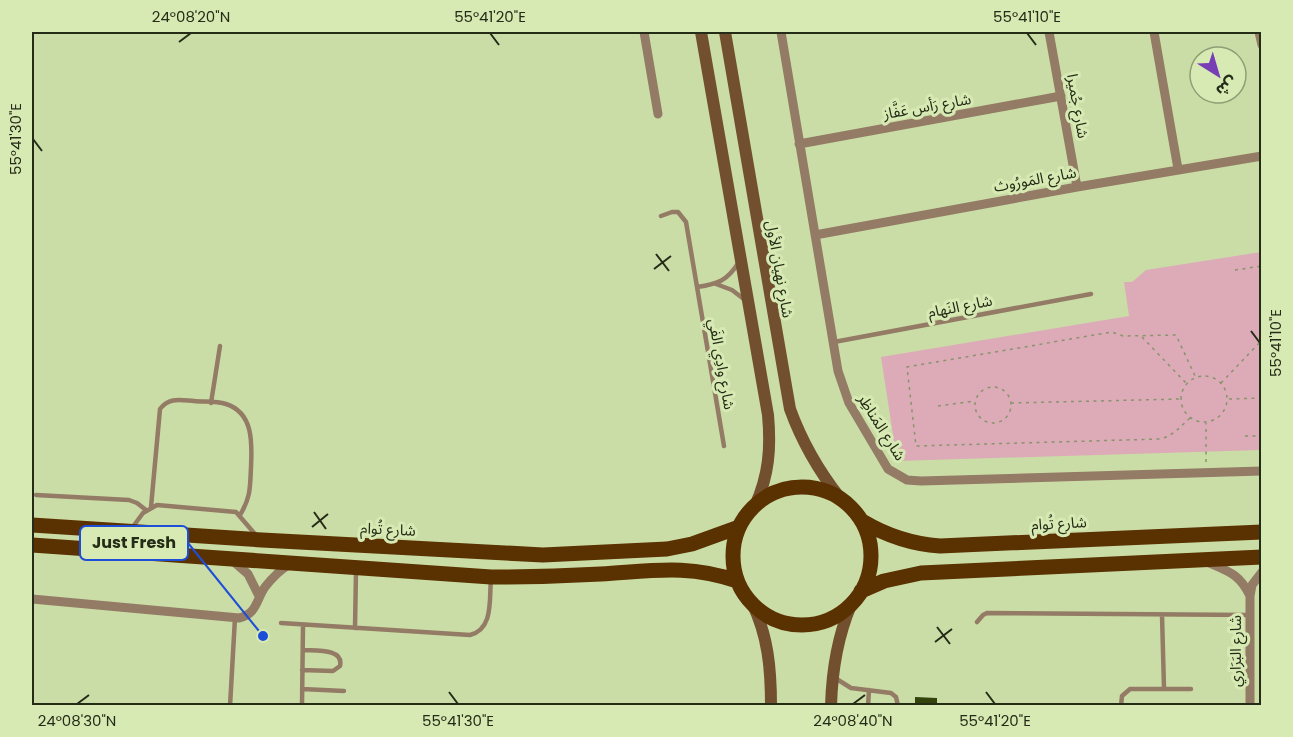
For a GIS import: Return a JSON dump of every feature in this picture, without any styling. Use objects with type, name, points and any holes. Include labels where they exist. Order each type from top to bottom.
[{"type":"main road","points":[[701,32],[750,306],[770,434],[768,471],[755,506],[739,527],[733,554],[737,581],[752,603],[762,626],[771,675],[771,705]]},
{"type":"main road","name":"شارع نهيان الأول","points":[[725,32],[790,409],[805,447],[840,498]]},
{"type":"main road","points":[[755,506],[774,493],[796,487],[819,488],[840,498],[856,512],[870,540],[872,551],[870,572],[851,605],[840,634],[832,676],[831,705]]},
{"type":"main road","name":"شارع تُوام","points":[[862,521],[876,530],[899,539],[923,545],[940,546],[1262,532]]},
{"type":"main road","name":"شارع تُوام","points":[[34,524],[130,532],[543,555],[667,549],[700,542],[739,527]]},
{"type":"main road","points":[[32,545],[491,577],[543,577],[682,569],[710,573],[737,581]]},
{"type":"main road","points":[[861,591],[884,581],[921,573],[1262,557]]},
{"type":"main road","points":[[752,603],[766,615],[778,621],[804,625],[829,619],[851,605]]},
{"type":"street","points":[[644,32],[658,114]]},
{"type":"street","name":"شارع المَناظِر","points":[[780,32],[840,382],[849,403],[888,469],[907,480],[933,481],[1262,471]]},
{"type":"street","name":"شارع جُميرا","points":[[1049,32],[1077,187]]},
{"type":"street","points":[[1154,32],[1178,169]]},
{"type":"street","points":[[1259,32],[1262,45]]},
{"type":"street","name":"شارع رَأس عَفَّاز","points":[[799,144],[1061,96]]},
{"type":"street","name":"شارع المَورُوث","points":[[815,235],[1178,169],[1262,156]]},
{"type":"street","points":[[230,559],[248,574],[260,596]]},
{"type":"street","name":"شارع البَرَاري","points":[[1203,560],[1237,576],[1245,585],[1250,596]]},
{"type":"street","points":[[32,599],[245,617],[256,609],[260,596],[273,578],[291,564]]},
{"type":"street","name":"شارع البَرَاري","points":[[1250,705],[1250,596],[1254,580],[1262,572]]},
{"type":"street","points":[[1250,612],[1262,608]]},
{"type":"lane","name":"شارع وادِي الفَي","points":[[661,216],[675,212],[685,219],[724,446]]},
{"type":"lane","points":[[697,287],[716,284],[728,275],[741,258]]},
{"type":"lane","points":[[716,284],[732,290],[750,306]]},
{"type":"lane","name":"شارع النَهام","points":[[833,342],[1091,294]]},
{"type":"lane","points":[[211,402],[220,345]]},
{"type":"lane","points":[[151,507],[160,410],[167,403],[175,400],[211,402],[234,409],[246,422],[253,438],[249,498],[240,515]]},
{"type":"lane","points":[[36,495],[129,500],[146,510]]},
{"type":"lane","points":[[130,532],[140,515],[157,505],[233,511],[240,515],[262,540]]},
{"type":"lane","points":[[356,567],[356,628]]},
{"type":"lane","points":[[281,623],[466,636],[482,630],[487,622],[491,577]]},
{"type":"lane","points":[[977,622],[987,613],[1162,615],[1250,612]]},
{"type":"lane","points":[[1162,615],[1164,688]]},
{"type":"lane","points":[[230,705],[236,618]]},
{"type":"lane","points":[[302,705],[303,625]]},
{"type":"lane","points":[[302,670],[333,671],[338,668],[341,661],[338,655],[333,653],[303,650]]},
{"type":"lane","points":[[832,676],[851,688],[891,693],[896,697],[898,705]]},
{"type":"lane","points":[[302,689],[344,691]]},
{"type":"lane","points":[[1121,705],[1122,696],[1130,689],[1191,689]]},
{"type":"lane","points":[[868,705],[869,690]]},
{"type":"path","points":[[1235,270],[1262,266]]},
{"type":"path","points":[[1190,418],[1166,438],[1159,439],[916,446],[907,367],[1112,332],[1123,336],[1176,335],[1196,378]]},
{"type":"path","points":[[1141,336],[1187,384]]},
{"type":"path","points":[[1221,383],[1262,340]]},
{"type":"path","points":[[1212,377],[1221,383],[1228,399],[1221,415],[1206,423],[1190,418],[1183,410],[1181,399],[1187,384],[1196,378],[1212,377]]},
{"type":"path","points":[[994,387],[1004,390],[1011,403],[1006,417],[992,422],[979,415],[976,401],[981,392],[994,387]]},
{"type":"path","points":[[1228,399],[1262,398]]},
{"type":"path","points":[[1011,403],[1181,399]]},
{"type":"path","points":[[938,406],[976,401]]},
{"type":"path","points":[[1206,423],[1206,472]]},
{"type":"path","points":[[1245,436],[1262,436]]},
{"type":"shaded area","points":[[1261,252],[1261,450],[897,461],[881,357],[1129,316],[1124,282],[1132,282],[1146,270]]},
{"type":"building","points":[[915,697],[937,698],[937,705],[915,705]]},
{"type":"place","name":"Just Fresh","points":[[263,636]]}]
